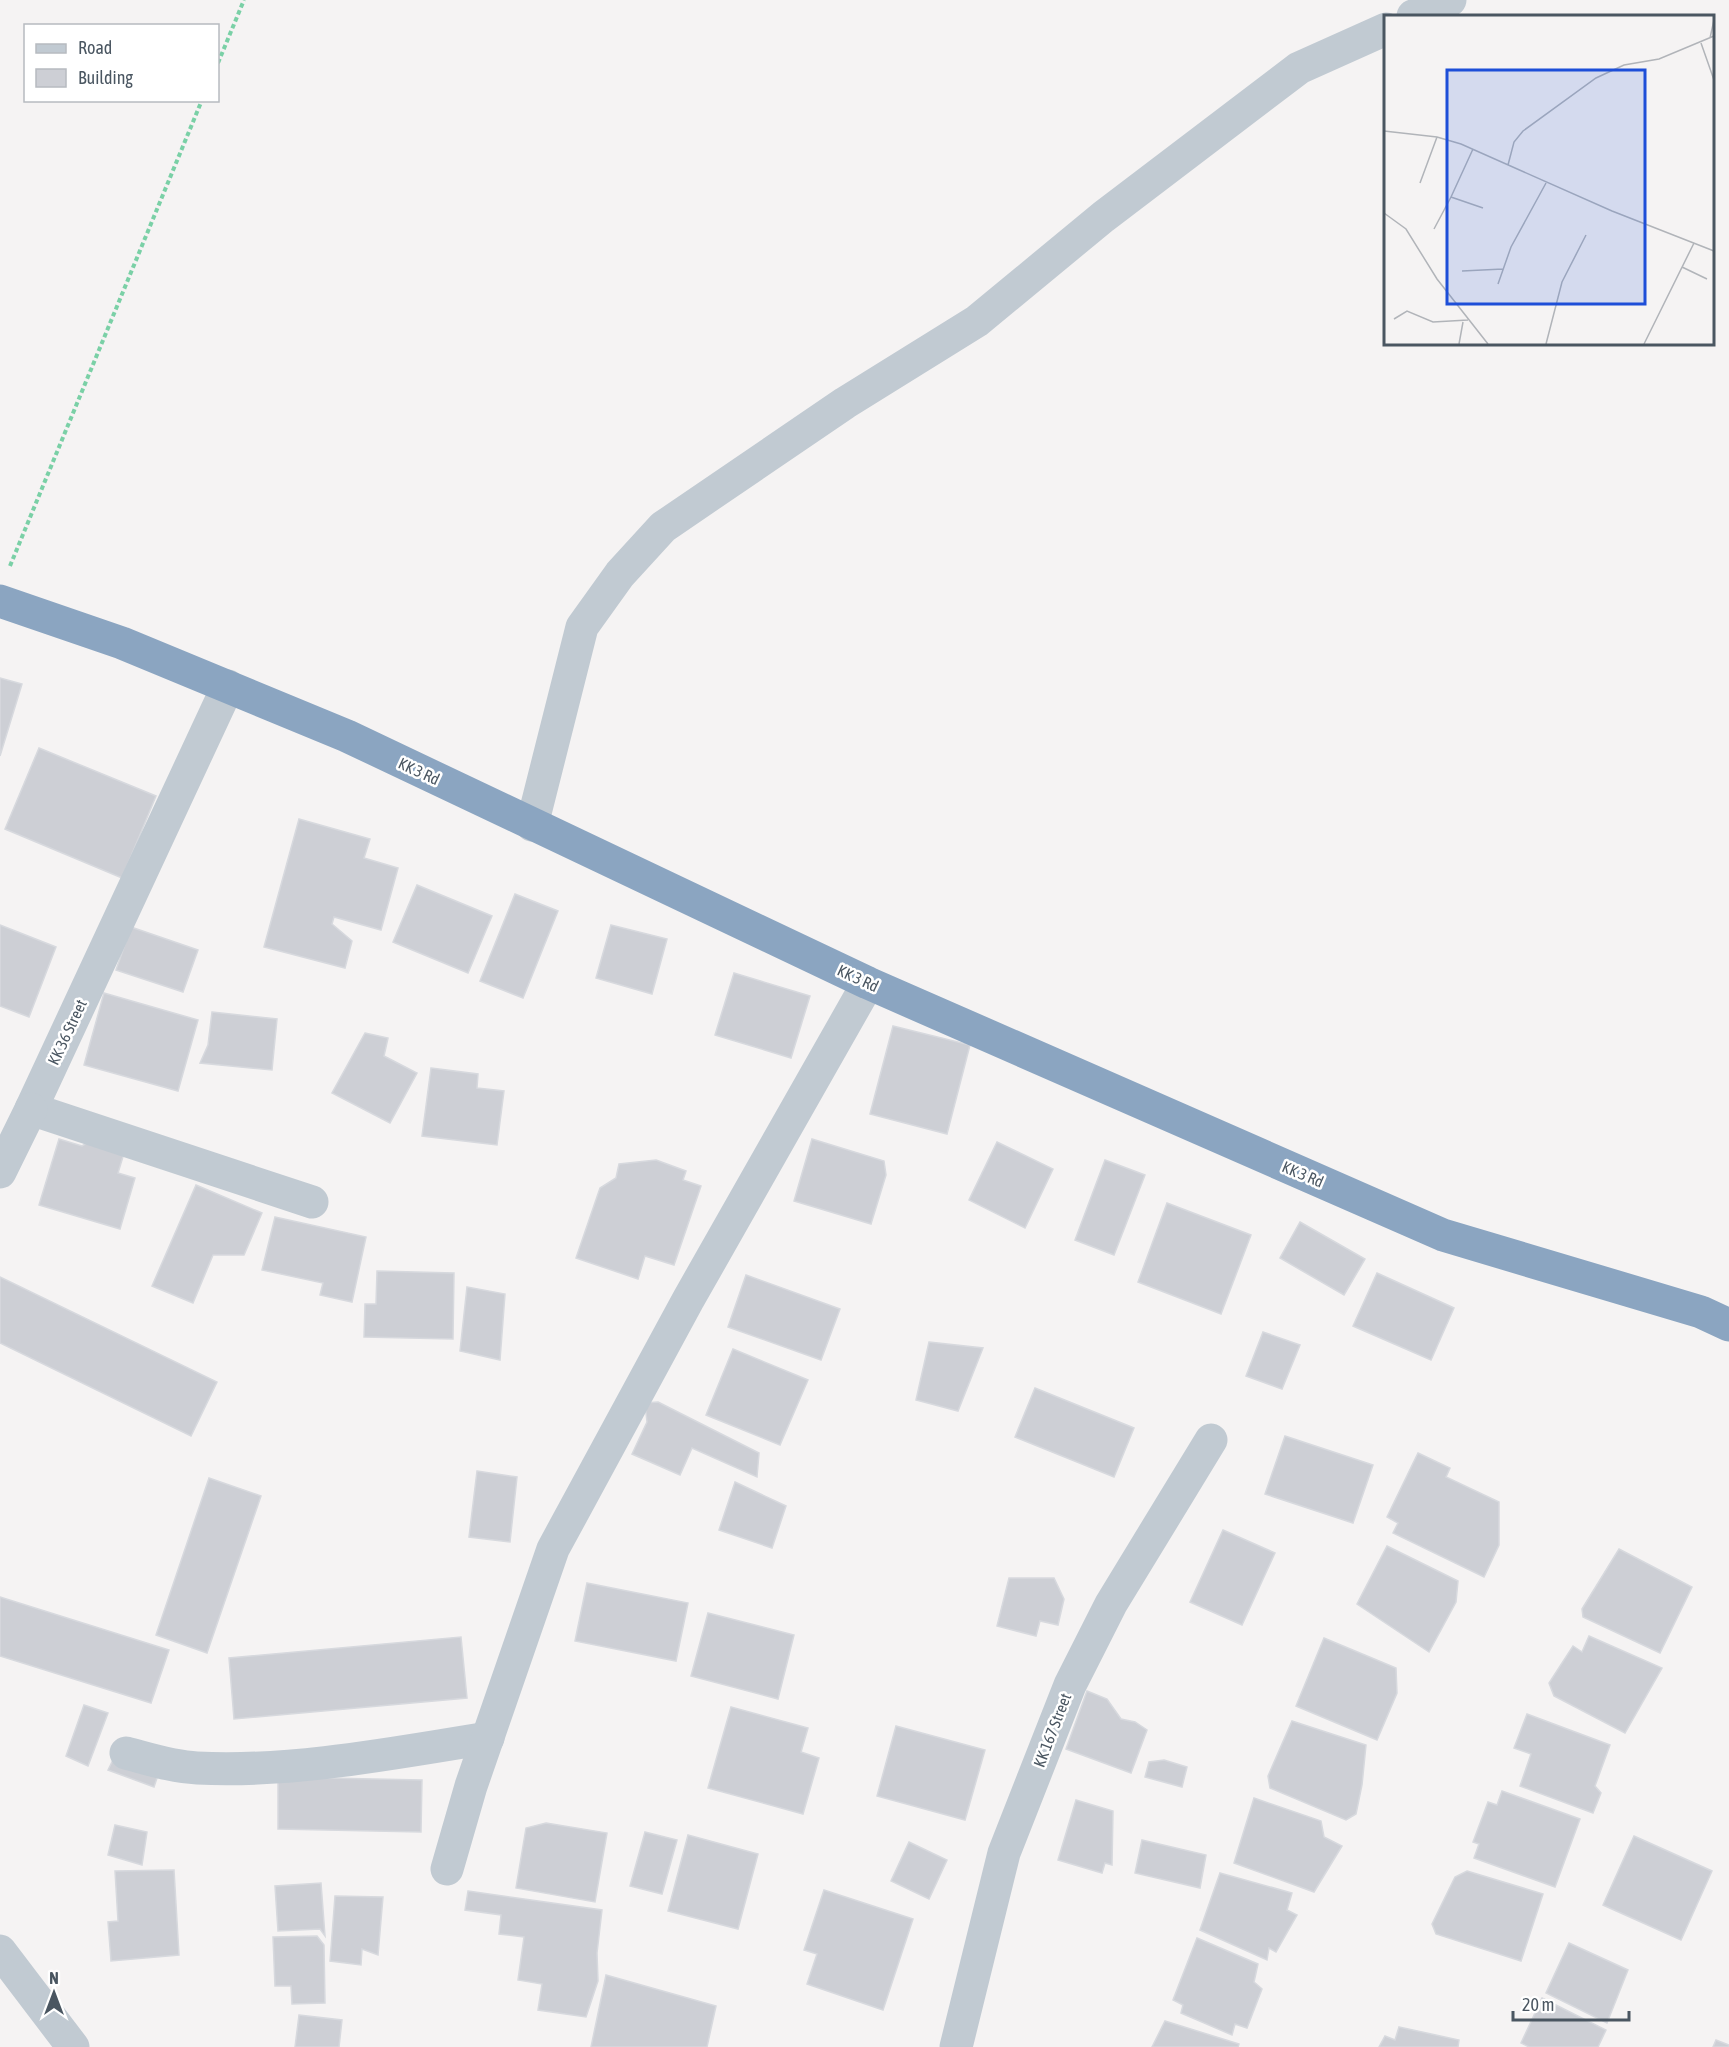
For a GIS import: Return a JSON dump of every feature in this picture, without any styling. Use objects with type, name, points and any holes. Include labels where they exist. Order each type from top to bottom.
[{"type":"highway","name":"KK 3 Rd","points":[[0,601],[122,643],[346,736],[868,983],[1443,1234],[1701,1312],[1729,1325]]},
{"type":"street","points":[[1415,15],[1450,0]]},
{"type":"street","points":[[532,825],[582,627],[620,574],[663,527],[845,403],[977,321],[1103,217],[1299,68],[1384,30]]},
{"type":"street","name":"KK 36 Street","points":[[0,1172],[228,686]]},
{"type":"street","points":[[447,1869],[488,1738],[554,1549],[688,1300],[868,983]]},
{"type":"street","points":[[31,1109],[312,1202]]},
{"type":"street","name":"KK 167 Street","points":[[956,2047],[1004,1853],[1070,1685],[1110,1604],[1211,1440]]},
{"type":"street","points":[[126,1753],[197,1768],[267,1766],[348,1760],[488,1738]]},
{"type":"street","points":[[0,1951],[73,2047]]},
{"type":"path","points":[[219,61],[244,0]]},
{"type":"path","points":[[9,568],[201,102]]},
{"type":"building","points":[[0,678],[22,684],[0,756]]},
{"type":"building","points":[[39,748],[156,796],[122,878],[5,829]]},
{"type":"building","points":[[299,819],[370,839],[364,858],[398,868],[381,930],[334,917],[332,924],[352,941],[345,968],[264,947]]},
{"type":"building","points":[[417,885],[492,916],[468,973],[393,942]]},
{"type":"building","points":[[515,894],[558,911],[523,998],[480,981]]},
{"type":"building","points":[[0,925],[56,947],[29,1017],[0,1006]]},
{"type":"building","points":[[611,925],[667,939],[652,994],[596,978]]},
{"type":"building","points":[[131,927],[198,950],[183,992],[116,970]]},
{"type":"building","points":[[734,973],[810,996],[791,1058],[715,1035]]},
{"type":"building","points":[[104,993],[198,1020],[178,1091],[84,1065]]},
{"type":"building","points":[[212,1012],[277,1019],[272,1070],[200,1063],[208,1045]]},
{"type":"building","points":[[893,1026],[970,1045],[947,1134],[870,1114]]},
{"type":"building","points":[[365,1033],[388,1038],[384,1056],[417,1073],[390,1123],[332,1093]]},
{"type":"building","points":[[431,1068],[478,1074],[477,1088],[504,1091],[497,1145],[422,1136]]},
{"type":"building","points":[[59,1139],[82,1146],[92,1140],[125,1150],[118,1173],[135,1178],[120,1229],[39,1205]]},
{"type":"building","points":[[812,1139],[884,1161],[886,1175],[871,1224],[794,1201]]},
{"type":"building","points":[[997,1142],[1053,1169],[1025,1228],[969,1200]]},
{"type":"building","points":[[656,1160],[686,1171],[683,1180],[701,1186],[674,1265],[645,1256],[638,1279],[576,1258],[600,1188],[616,1178],[619,1164]]},
{"type":"building","points":[[1105,1160],[1145,1175],[1114,1255],[1075,1240]]},
{"type":"building","points":[[196,1185],[262,1213],[244,1255],[213,1255],[193,1303],[152,1286]]},
{"type":"building","points":[[1167,1203],[1251,1235],[1221,1314],[1138,1282]]},
{"type":"building","points":[[275,1217],[366,1237],[352,1302],[320,1295],[323,1283],[262,1270]]},
{"type":"building","points":[[1300,1222],[1365,1259],[1344,1295],[1280,1258]]},
{"type":"building","points":[[377,1271],[454,1273],[453,1339],[364,1337],[365,1304],[376,1304]]},
{"type":"building","points":[[1377,1273],[1454,1308],[1431,1360],[1353,1326]]},
{"type":"building","points":[[746,1275],[840,1309],[821,1360],[728,1327]]},
{"type":"building","points":[[0,1277],[217,1382],[191,1436],[0,1343]]},
{"type":"building","points":[[467,1287],[505,1294],[500,1360],[460,1351]]},
{"type":"building","points":[[1263,1332],[1300,1345],[1282,1389],[1246,1376]]},
{"type":"building","points":[[929,1342],[983,1348],[958,1411],[916,1400]]},
{"type":"building","points":[[733,1349],[808,1380],[780,1445],[706,1415]]},
{"type":"building","points":[[1035,1388],[1134,1428],[1114,1477],[1015,1437]]},
{"type":"building","points":[[658,1402],[759,1453],[757,1477],[692,1448],[680,1475],[632,1454],[647,1422],[645,1403]]},
{"type":"building","points":[[1285,1436],[1373,1465],[1353,1523],[1265,1494]]},
{"type":"building","points":[[1418,1453],[1450,1468],[1446,1477],[1499,1502],[1499,1545],[1484,1577],[1393,1533],[1398,1523],[1387,1517]]},
{"type":"building","points":[[477,1471],[517,1477],[510,1542],[469,1537]]},
{"type":"building","points":[[209,1478],[261,1496],[207,1653],[156,1635]]},
{"type":"building","points":[[735,1482],[786,1506],[772,1548],[719,1530]]},
{"type":"building","points":[[1223,1530],[1275,1553],[1242,1625],[1190,1602]]},
{"type":"building","points":[[1387,1546],[1458,1581],[1456,1602],[1429,1652],[1357,1604]]},
{"type":"building","points":[[1619,1549],[1692,1587],[1660,1653],[1583,1617],[1582,1609]]},
{"type":"building","points":[[1009,1578],[1054,1578],[1064,1599],[1058,1625],[1040,1621],[1036,1636],[997,1626]]},
{"type":"building","points":[[587,1583],[688,1603],[676,1661],[575,1641]]},
{"type":"building","points":[[0,1597],[169,1650],[151,1703],[0,1656]]},
{"type":"building","points":[[708,1613],[794,1635],[778,1699],[691,1676]]},
{"type":"building","points":[[1589,1636],[1662,1668],[1625,1733],[1554,1696],[1549,1683],[1573,1646],[1582,1652]]},
{"type":"building","points":[[461,1637],[467,1698],[234,1719],[229,1658]]},
{"type":"building","points":[[1324,1638],[1396,1668],[1397,1693],[1377,1740],[1296,1706]]},
{"type":"building","points":[[1087,1691],[1107,1699],[1121,1719],[1135,1722],[1147,1730],[1131,1773],[1066,1749]]},
{"type":"building","points":[[84,1705],[108,1713],[88,1766],[66,1756]]},
{"type":"building","points":[[731,1707],[808,1728],[801,1752],[819,1758],[803,1814],[708,1788]]},
{"type":"building","points":[[1527,1714],[1610,1745],[1595,1786],[1601,1793],[1593,1813],[1520,1786],[1531,1754],[1514,1748]]},
{"type":"building","points":[[1292,1721],[1366,1745],[1356,1814],[1346,1820],[1270,1788],[1268,1776]]},
{"type":"building","points":[[896,1726],[985,1750],[965,1820],[877,1796]]},
{"type":"building","points":[[115,1756],[160,1769],[154,1787],[108,1770]]},
{"type":"building","points":[[1164,1760],[1187,1767],[1182,1787],[1145,1777],[1149,1762]]},
{"type":"building","points":[[278,1777],[422,1780],[421,1832],[278,1829]]},
{"type":"building","points":[[1502,1791],[1580,1819],[1555,1887],[1474,1858],[1479,1844],[1473,1842],[1488,1802],[1497,1805]]},
{"type":"building","points":[[1254,1798],[1321,1821],[1324,1837],[1342,1846],[1314,1892],[1234,1863]]},
{"type":"building","points":[[1076,1800],[1113,1811],[1112,1865],[1105,1863],[1102,1873],[1058,1860]]},
{"type":"building","points":[[546,1823],[607,1833],[595,1902],[516,1888],[526,1828]]},
{"type":"building","points":[[115,1825],[147,1832],[142,1865],[108,1855]]},
{"type":"building","points":[[645,1832],[677,1840],[662,1894],[630,1886]]},
{"type":"building","points":[[688,1835],[758,1854],[738,1929],[668,1911]]},
{"type":"building","points":[[1634,1836],[1712,1871],[1681,1940],[1603,1905]]},
{"type":"building","points":[[1142,1840],[1206,1855],[1200,1888],[1135,1873]]},
{"type":"building","points":[[909,1842],[947,1860],[929,1899],[891,1881]]},
{"type":"building","points":[[174,1870],[179,1955],[111,1961],[108,1922],[118,1921],[115,1871]]},
{"type":"building","points":[[1467,1871],[1543,1894],[1521,1961],[1436,1934],[1432,1924],[1455,1877]]},
{"type":"building","points":[[1220,1873],[1292,1893],[1287,1910],[1297,1915],[1276,1952],[1269,1948],[1267,1960],[1200,1930]]},
{"type":"building","points":[[321,1883],[325,1936],[320,1929],[278,1931],[275,1886]]},
{"type":"building","points":[[824,1890],[913,1919],[883,2010],[807,1984],[817,1954],[804,1950]]},
{"type":"building","points":[[468,1891],[602,1910],[597,1953],[598,1981],[586,2017],[538,2010],[542,1984],[518,1980],[524,1937],[499,1934],[501,1915],[465,1910]]},
{"type":"building","points":[[335,1896],[383,1897],[378,1955],[362,1949],[361,1965],[330,1961]]},
{"type":"building","points":[[317,1936],[324,1945],[325,2003],[292,2004],[291,1986],[275,1986],[273,1937]]},
{"type":"building","points":[[1197,1938],[1258,1964],[1254,1982],[1262,1989],[1247,2028],[1235,2024],[1232,2035],[1181,2013],[1183,2005],[1173,2000]]},
{"type":"building","points":[[1569,1943],[1628,1970],[1607,2023],[1546,1993]]},
{"type":"building","points":[[606,1975],[716,2006],[707,2047],[591,2047]]},
{"type":"building","points":[[1542,1998],[1606,2030],[1598,2047],[1529,2047],[1521,2043]]},
{"type":"building","points":[[299,2015],[342,2020],[339,2047],[295,2047]]},
{"type":"building","points":[[1165,2021],[1239,2044],[1238,2047],[1152,2047]]},
{"type":"building","points":[[1399,2027],[1459,2040],[1458,2047],[1379,2047],[1385,2036],[1395,2040]]},
{"type":"building","points":[[1716,2040],[1729,2045],[1729,2047],[1713,2047]]}]
